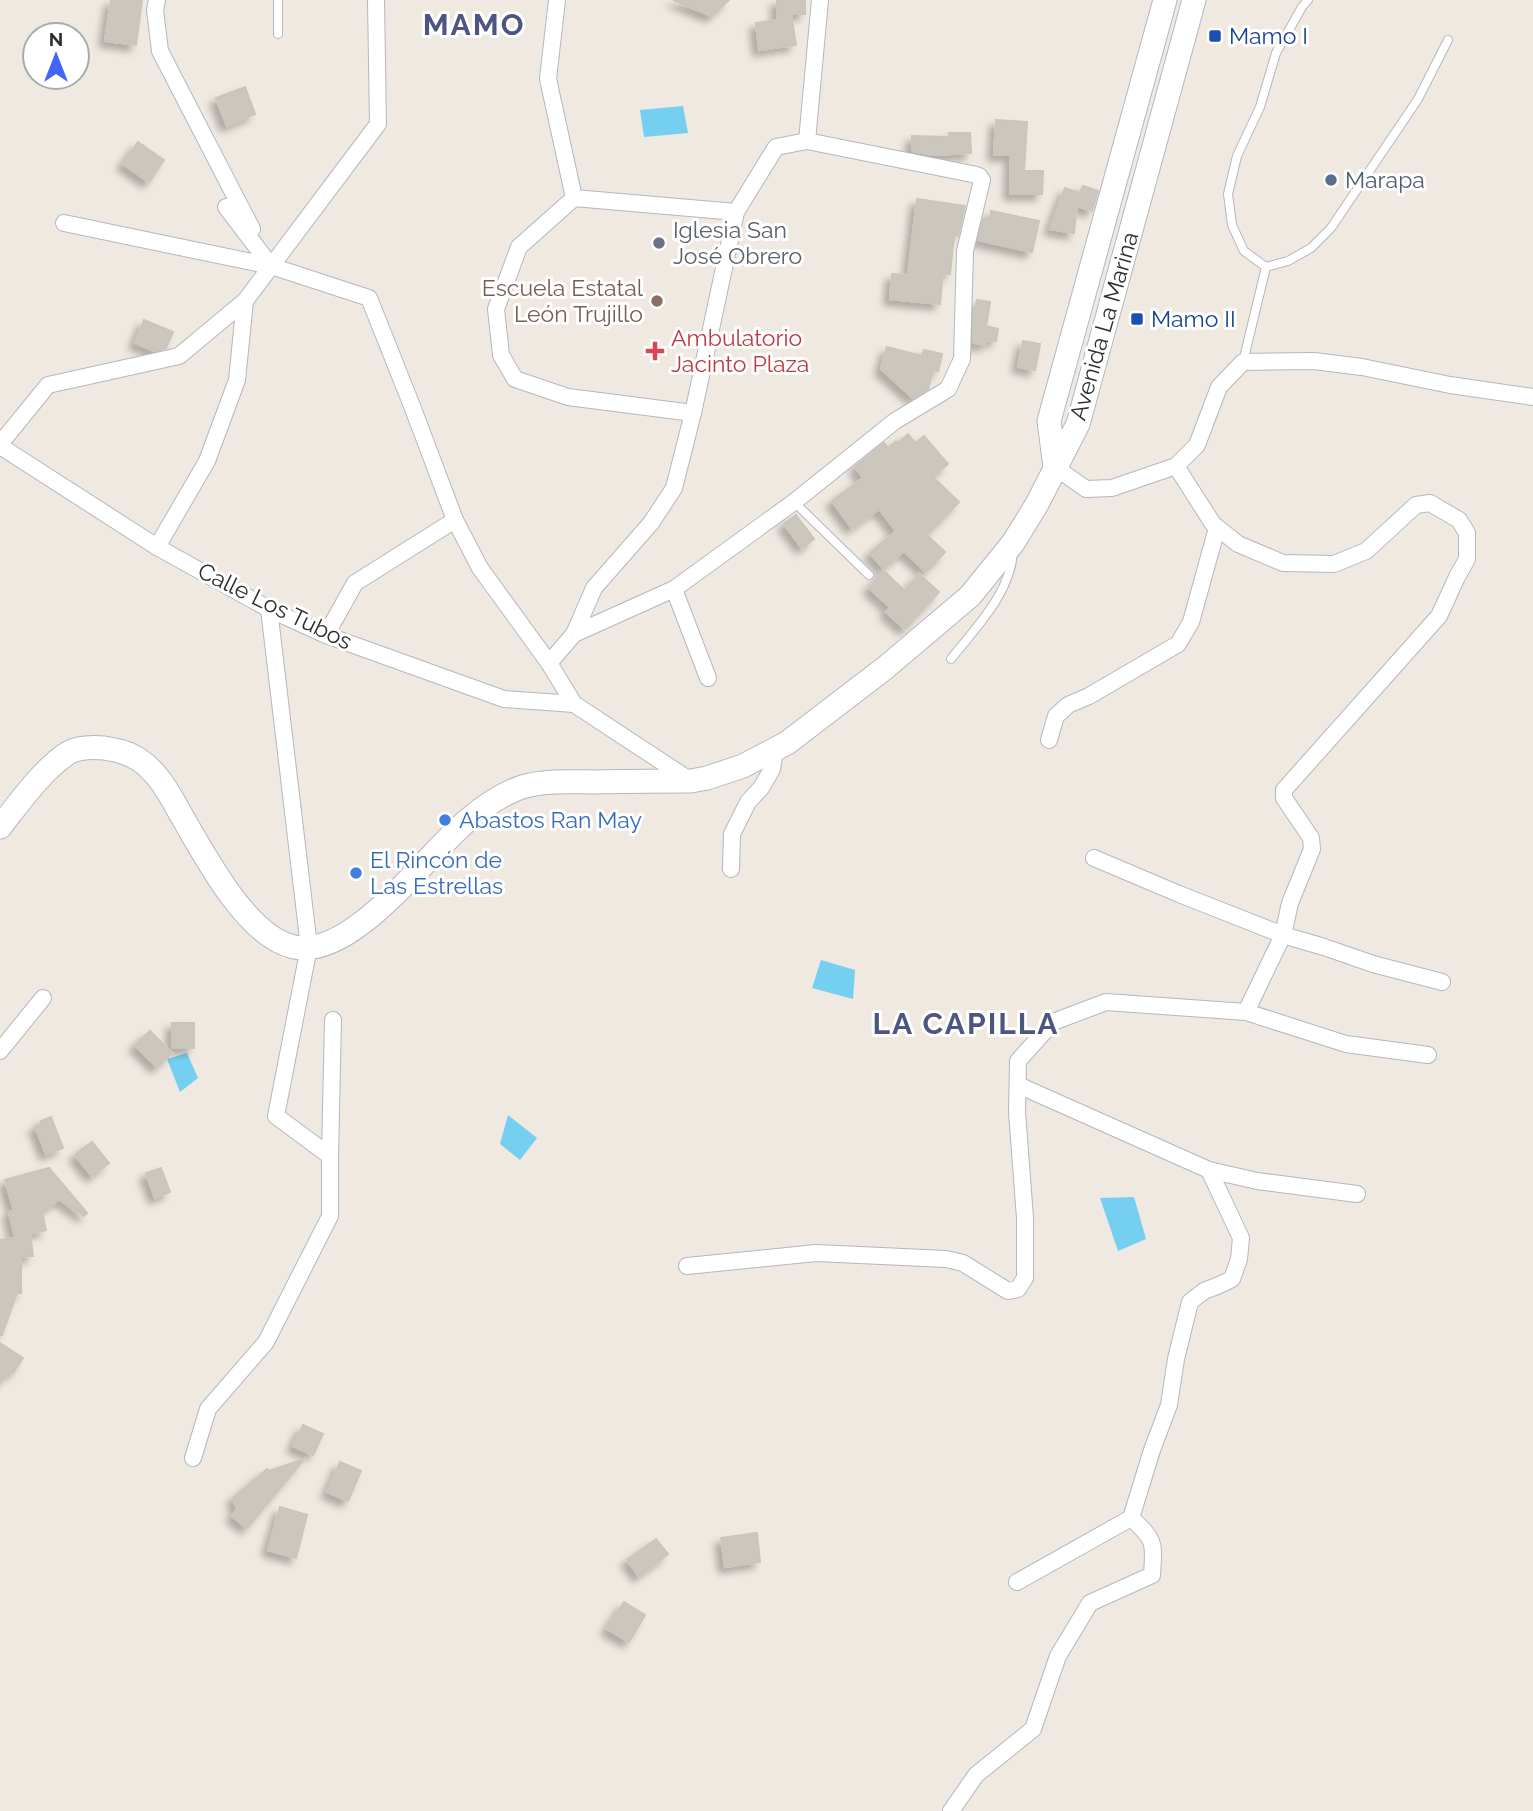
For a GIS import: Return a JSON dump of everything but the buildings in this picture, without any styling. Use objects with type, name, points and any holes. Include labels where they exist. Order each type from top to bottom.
[{"type":"main road","name":"Avenida La Marina","points":[[1055,467],[1049,421],[1165,0]]},
{"type":"main road","name":"Avenida La Marina","points":[[1055,467],[1078,424],[1194,0]]},
{"type":"main road","points":[[0,827],[25,795],[56,762],[71,751],[93,747],[120,750],[138,759],[154,773],[246,916],[272,938],[293,947],[309,947],[330,942],[383,906],[467,820],[495,800],[522,787],[550,782],[707,778],[743,766],[788,743],[885,668],[970,596],[1013,543],[1037,504],[1055,467]]},
{"type":"street","points":[[157,0],[155,10],[160,51],[271,266]]},
{"type":"street","points":[[0,445],[48,384],[179,356],[244,301],[378,124],[376,0]]},
{"type":"street","points":[[557,0],[548,79],[574,198]]},
{"type":"street","points":[[807,141],[820,0]]},
{"type":"street","points":[[549,663],[574,634],[594,588],[651,523],[674,488],[736,212],[776,148],[807,141],[979,176],[982,180],[965,251],[961,359],[948,389],[895,421],[794,502],[674,589],[574,634]]},
{"type":"street","points":[[693,413],[568,397],[516,379],[501,355],[496,309],[519,247],[574,198],[736,212]]},
{"type":"street","points":[[226,207],[271,266]]},
{"type":"street","points":[[64,223],[271,266],[369,298],[455,520],[480,568],[549,663],[574,704],[691,780]]},
{"type":"street","points":[[157,547],[207,461],[237,380],[244,301]]},
{"type":"street","points":[[1055,467],[1086,489],[1112,488],[1176,466],[1197,445],[1219,387],[1243,362],[1314,361],[1533,397]]},
{"type":"street","name":"Calle Los Tubos","points":[[0,445],[157,547],[269,609],[326,635],[504,699],[574,704]]},
{"type":"street","points":[[1176,466],[1217,528],[1238,544],[1283,564],[1334,564],[1366,551],[1416,505],[1430,503],[1459,520],[1467,533],[1467,559],[1439,616],[1284,790],[1284,798],[1311,838],[1312,849],[1290,903],[1283,936],[1246,1012]]},
{"type":"street","points":[[326,635],[355,583],[455,520]]},
{"type":"street","points":[[1049,740],[1056,716],[1068,705],[1089,696],[1178,644],[1191,622],[1217,528]]},
{"type":"street","points":[[674,589],[708,678]]},
{"type":"street","points":[[269,609],[309,947],[276,1116],[330,1156]]},
{"type":"street","points":[[731,869],[732,834],[748,802],[761,788],[772,769],[775,750]]},
{"type":"street","points":[[1094,858],[1283,936],[1442,982]]},
{"type":"street","points":[[0,1051],[44,998]]},
{"type":"street","points":[[687,1266],[816,1254],[946,1259],[963,1263],[1008,1291],[1018,1289],[1025,1278],[1025,1218],[1017,1112],[1018,1062],[1053,1022],[1107,1002],[1246,1012],[1346,1044],[1428,1055]]},
{"type":"street","points":[[193,1458],[208,1409],[266,1342],[330,1216],[333,1020]]},
{"type":"street","points":[[1018,1086],[1209,1170],[1257,1181],[1357,1194]]},
{"type":"street","points":[[1017,1582],[1131,1518],[1169,1405],[1176,1359],[1190,1302],[1204,1291],[1232,1279],[1239,1259],[1241,1238],[1209,1170]]},
{"type":"street","points":[[951,1811],[976,1775],[1033,1729],[1058,1656],[1090,1603],[1152,1575],[1154,1551],[1150,1536],[1131,1518]]},
{"type":"lane","points":[[278,0],[278,34]]},
{"type":"lane","points":[[1266,267],[1244,251],[1233,226],[1228,194],[1237,156],[1260,107],[1276,53],[1308,0]]},
{"type":"lane","points":[[1266,267],[1287,261],[1311,248],[1331,228],[1418,99],[1448,40]]},
{"type":"lane","points":[[1243,362],[1266,267]]},
{"type":"lane","points":[[794,502],[869,575]]},
{"type":"lane","points":[[951,659],[997,599],[1012,565],[1013,543]]},
{"type":"water","points":[[683,106],[688,133],[644,137],[640,110]]},
{"type":"water","points":[[821,960],[855,970],[853,999],[812,988]]},
{"type":"water","points":[[187,1053],[198,1078],[180,1092],[167,1059]]},
{"type":"water","points":[[508,1115],[537,1138],[520,1160],[500,1144]]},
{"type":"water","points":[[1134,1197],[1146,1239],[1118,1251],[1100,1198]]},
{"type":"place","name":"Mamo I","points":[[1215,36]]},
{"type":"place","name":"Marapa","points":[[1331,180]]},
{"type":"place","name":"Iglesia San José Obrero","points":[[659,243]]},
{"type":"place","name":"Escuela Estatal León Trujillo","points":[[657,301]]},
{"type":"place","name":"Mamo II","points":[[1137,319]]},
{"type":"place","name":"Ambulatorio Jacinto Plaza","points":[[655,351]]},
{"type":"place","name":"Abastos Ran May","points":[[445,820]]},
{"type":"place","name":"El Rincón de Las Estrellas","points":[[356,873]]},
{"type":"district","name":"MAMO","points":[[474,25]]},
{"type":"district","name":"LA CAPILLA","points":[[966,1024]]}]
